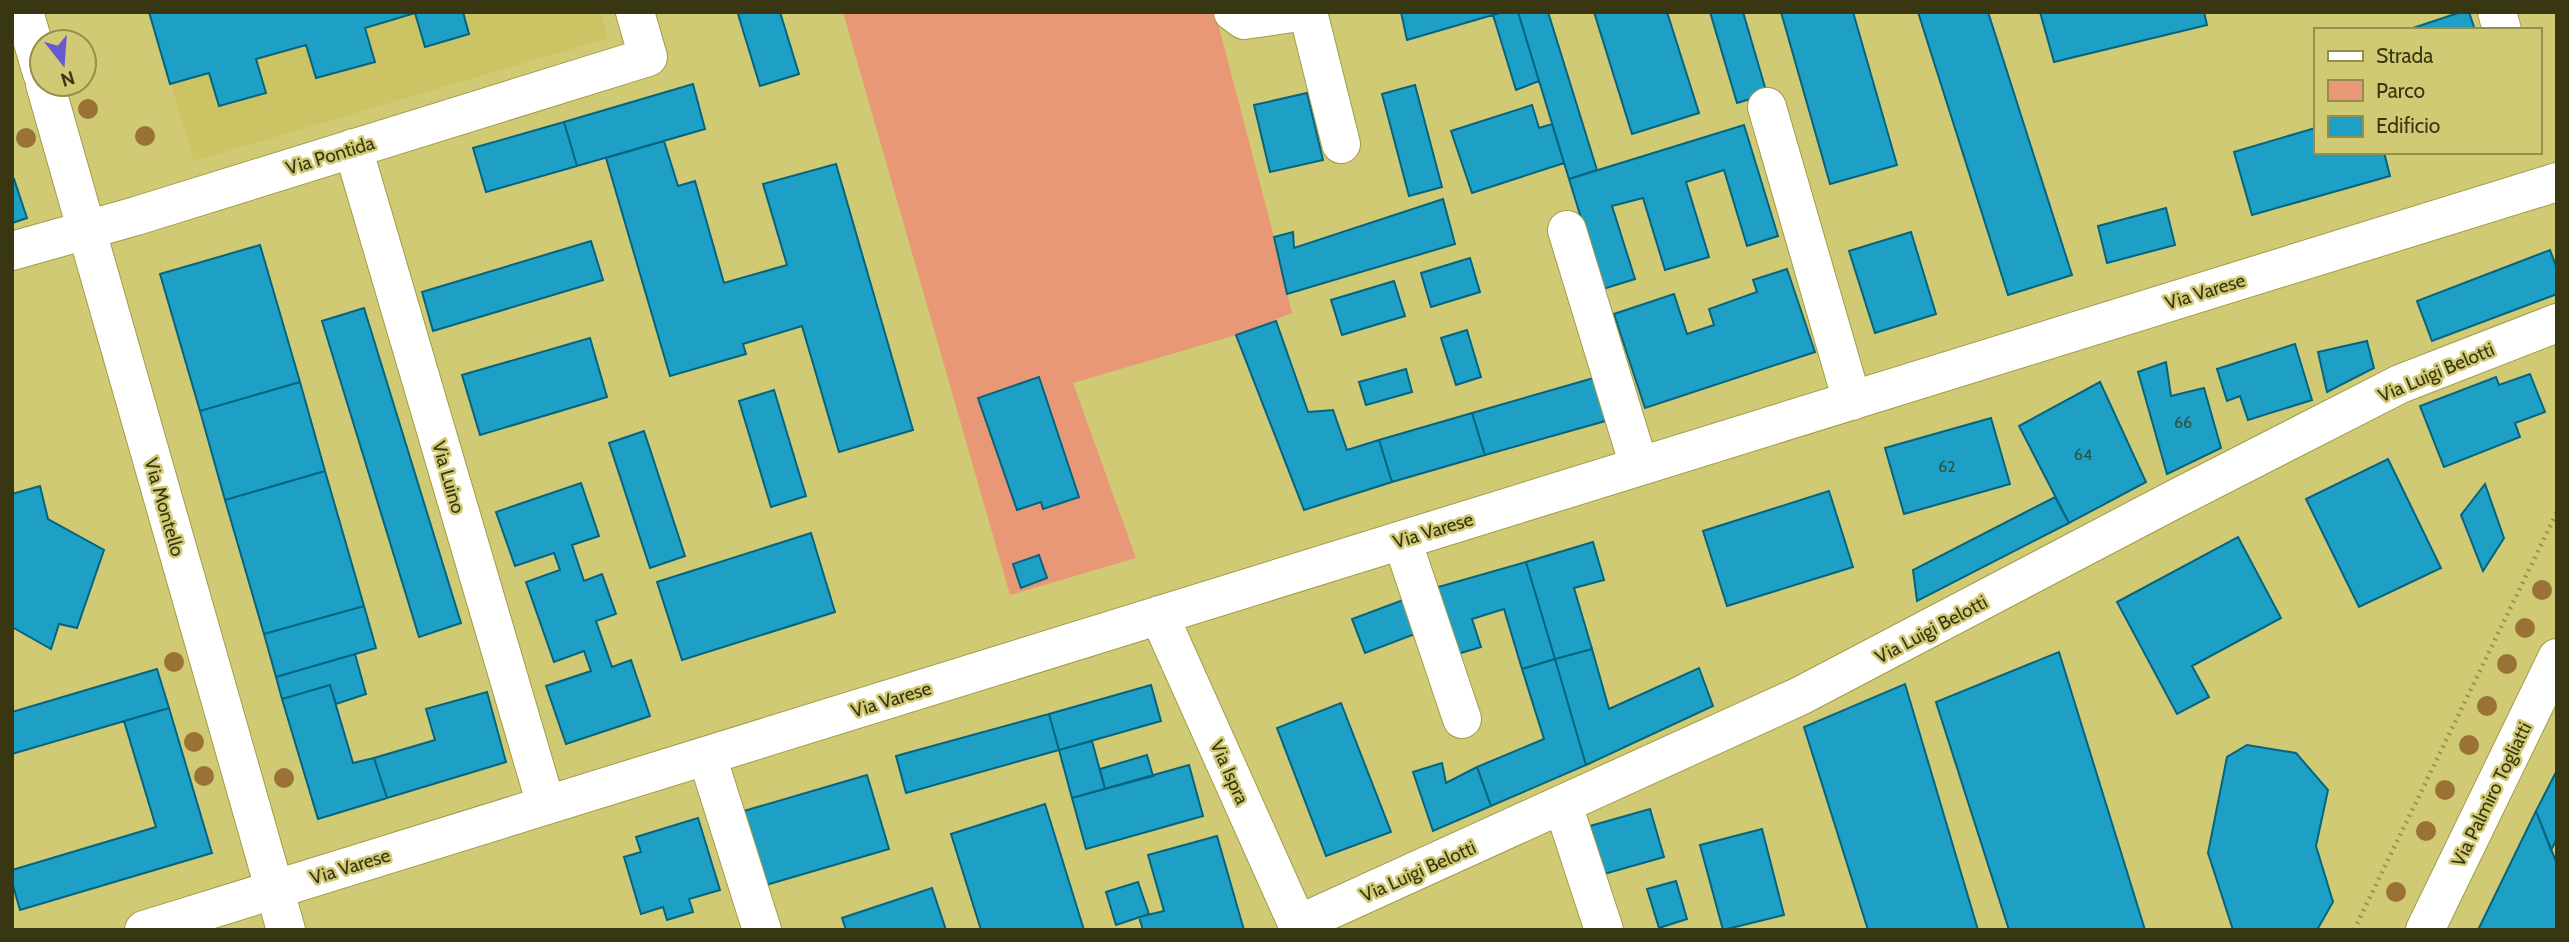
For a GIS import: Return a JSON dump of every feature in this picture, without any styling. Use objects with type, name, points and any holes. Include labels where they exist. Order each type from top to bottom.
[{"type":"street","name":"Via Pontida","points":[[12,251],[648,57],[635,12]]},
{"type":"street","points":[[1233,12],[1244,20],[1256,20],[1299,12]]},
{"type":"street","points":[[1308,12],[1341,145]]},
{"type":"street","name":"Via Montello","points":[[49,98],[286,930]]},
{"type":"street","points":[[1767,107],[1852,401]]},
{"type":"street","name":"Via Luino","points":[[353,148],[546,806]]},
{"type":"street","name":"Via Varese","points":[[144,930],[1852,401],[2550,178]]},
{"type":"street","points":[[1567,230],[1639,466]]},
{"type":"street","name":"Via Luigi Belotti","points":[[1299,927],[1800,696],[2400,384],[2557,323]]},
{"type":"street","points":[[1402,540],[1462,719]]},
{"type":"street","name":"Via Ispra","points":[[1159,615],[1299,927]]},
{"type":"street","name":"Via Palmiro Togliatti","points":[[2425,930],[2557,658]]},
{"type":"street","points":[[707,756],[762,930]]},
{"type":"street","points":[[1563,805],[1604,930]]},
{"type":"path","points":[[2354,930],[2557,512]]},
{"type":"shaded area","points":[[149,12],[600,12],[608,38],[194,161]]},
{"type":"green space","points":[[843,12],[1215,12],[1292,313],[1236,335],[1073,383],[1136,558],[1010,595]]},
{"type":"building","points":[[149,12],[463,12],[469,34],[425,47],[415,13],[365,28],[375,62],[316,78],[306,45],[256,59],[266,93],[219,106],[209,73],[170,84]]},
{"type":"building","points":[[780,12],[799,74],[760,86],[738,14]]},
{"type":"building","points":[[1401,12],[1503,12],[1407,40]]},
{"type":"building","points":[[1518,12],[1539,81],[1516,90],[1493,15]]},
{"type":"building","points":[[1518,12],[1548,12],[1597,170],[1569,179]]},
{"type":"building","points":[[1594,12],[1667,12],[1699,113],[1632,134]]},
{"type":"building","points":[[1710,12],[1743,12],[1767,94],[1737,103]]},
{"type":"building","points":[[1781,12],[1853,12],[1897,165],[1830,184]]},
{"type":"building","points":[[1918,12],[1988,12],[2072,275],[2008,295]]},
{"type":"building","points":[[2040,12],[2204,12],[2207,25],[2054,62]]},
{"type":"building","points":[[2461,12],[2469,12],[2474,28],[2413,28]]},
{"type":"building","points":[[693,84],[705,129],[577,166],[564,122]]},
{"type":"building","points":[[1415,85],[1442,187],[1409,196],[1382,94]]},
{"type":"building","points":[[1307,93],[1323,160],[1270,172],[1254,105]]},
{"type":"building","points":[[1532,105],[1539,128],[1552,124],[1564,163],[1472,193],[1451,131]]},
{"type":"building","points":[[564,122],[577,166],[486,192],[473,148]]},
{"type":"building","points":[[1744,125],[1778,236],[1747,246],[1724,170],[1686,182],[1709,257],[1665,270],[1643,198],[1612,206],[1635,279],[1603,289],[1569,179]]},
{"type":"building","points":[[2314,128],[2314,154],[2384,154],[2390,176],[2252,215],[2234,152]]},
{"type":"building","points":[[664,141],[678,186],[695,181],[724,283],[787,265],[763,184],[836,164],[913,430],[839,452],[802,326],[743,344],[746,354],[670,376],[606,158]]},
{"type":"building","points":[[12,179],[27,218],[12,223]]},
{"type":"building","points":[[1443,199],[1455,244],[1287,294],[1274,237],[1293,232],[1294,248]]},
{"type":"building","points":[[2166,208],[2175,245],[2107,263],[2098,226]]},
{"type":"building","points":[[1911,232],[1936,314],[1875,333],[1849,251]]},
{"type":"building","points":[[591,241],[603,280],[433,331],[422,292]]},
{"type":"building","points":[[260,245],[300,382],[200,411],[160,274]]},
{"type":"building","points":[[2550,250],[2557,269],[2557,294],[2432,341],[2417,301]]},
{"type":"building","points":[[1470,258],[1480,292],[1431,307],[1421,273]]},
{"type":"building","points":[[1787,269],[1815,352],[1645,408],[1614,314],[1674,294],[1687,334],[1714,325],[1709,309],[1757,292],[1753,280]]},
{"type":"building","points":[[1394,281],[1405,316],[1342,335],[1331,300]]},
{"type":"building","points":[[364,308],[461,623],[419,637],[322,321]]},
{"type":"building","points":[[1276,321],[1308,412],[1333,410],[1347,450],[1379,440],[1392,482],[1304,510],[1236,335]]},
{"type":"building","points":[[1467,330],[1481,377],[1456,385],[1441,338]]},
{"type":"building","points":[[590,338],[607,397],[480,435],[462,375]]},
{"type":"building","points":[[2367,341],[2374,368],[2327,392],[2318,352]]},
{"type":"building","points":[[2295,344],[2312,400],[2248,420],[2240,396],[2227,401],[2217,369]]},
{"type":"building","points":[[2166,362],[2171,396],[2204,388],[2221,448],[2167,474],[2138,372]]},
{"type":"building","points":[[1406,369],[1412,392],[1366,405],[1359,382]]},
{"type":"building","points":[[2530,374],[2545,412],[2515,423],[2520,437],[2444,467],[2420,406],[2496,377],[2499,385]]},
{"type":"building","points":[[1039,377],[1079,497],[1043,509],[1041,502],[1017,510],[978,398]]},
{"type":"building","points":[[1597,377],[1609,420],[1485,455],[1472,413]]},
{"type":"building","points":[[300,382],[325,471],[225,500],[200,411]]},
{"type":"building","points":[[2100,382],[2146,482],[2069,523],[2019,426]]},
{"type":"building","points":[[774,390],[806,496],[771,507],[739,401]]},
{"type":"building","points":[[1472,413],[1485,455],[1392,482],[1379,440]]},
{"type":"building","points":[[1991,418],[2010,484],[1904,514],[1885,448]]},
{"type":"building","points":[[644,431],[685,556],[650,568],[609,443]]},
{"type":"building","points":[[2388,459],[2441,568],[2359,607],[2306,499]]},
{"type":"building","points":[[325,471],[364,606],[264,634],[225,500]]},
{"type":"building","points":[[581,483],[599,536],[572,545],[584,581],[602,574],[616,614],[596,621],[612,667],[631,660],[650,716],[566,744],[546,686],[591,671],[584,651],[554,662],[526,582],[560,570],[554,553],[515,566],[496,512]]},
{"type":"building","points":[[2485,484],[2504,538],[2483,571],[2461,515]]},
{"type":"building","points":[[40,486],[48,519],[104,550],[77,628],[59,624],[51,649],[12,627],[12,494]]},
{"type":"building","points":[[1829,491],[1853,567],[1727,606],[1703,531]]},
{"type":"building","points":[[2055,497],[2069,523],[1917,601],[1913,570]]},
{"type":"building","points":[[811,533],[835,612],[682,660],[657,582]]},
{"type":"building","points":[[2238,537],[2281,618],[2192,666],[2209,697],[2177,714],[2117,602]]},
{"type":"building","points":[[1593,542],[1604,580],[1574,588],[1592,649],[1555,659],[1526,562]]},
{"type":"building","points":[[1039,555],[1047,578],[1021,588],[1013,564]]},
{"type":"building","points":[[1526,562],[1555,659],[1522,669],[1504,609],[1472,619],[1481,647],[1454,655],[1435,588]]},
{"type":"building","points":[[1411,597],[1423,631],[1365,653],[1352,619]]},
{"type":"building","points":[[364,606],[376,648],[276,677],[264,634]]},
{"type":"building","points":[[1592,649],[1609,709],[1699,668],[1713,706],[1586,765],[1555,659]]},
{"type":"building","points":[[2059,652],[2145,930],[2009,930],[1936,702]]},
{"type":"building","points":[[355,654],[366,694],[336,704],[330,685],[282,699],[276,677]]},
{"type":"building","points":[[1555,659],[1586,765],[1491,806],[1477,767],[1544,739],[1522,669]]},
{"type":"building","points":[[157,669],[169,708],[12,754],[12,712]]},
{"type":"building","points":[[1905,684],[1978,930],[1868,930],[1804,727]]},
{"type":"building","points":[[330,685],[353,763],[374,758],[387,798],[318,819],[282,699]]},
{"type":"building","points":[[1151,685],[1161,721],[1059,750],[1049,714]]},
{"type":"building","points":[[487,692],[506,762],[387,798],[374,758],[435,740],[426,709]]},
{"type":"building","points":[[1341,703],[1391,832],[1326,856],[1277,728]]},
{"type":"building","points":[[169,708],[212,853],[20,910],[12,882],[12,870],[156,827],[124,721]]},
{"type":"building","points":[[1049,714],[1059,750],[906,793],[896,756]]},
{"type":"building","points":[[1092,741],[1105,789],[1072,798],[1059,750]]},
{"type":"building","points":[[2247,745],[2296,753],[2328,790],[2316,846],[2333,902],[2317,930],[2233,930],[2208,853],[2227,757]]},
{"type":"building","points":[[1147,755],[1153,776],[1105,789],[1100,769]]},
{"type":"building","points":[[1442,763],[1446,783],[1477,767],[1491,806],[1433,831],[1413,772]]},
{"type":"building","points":[[1189,765],[1203,816],[1086,849],[1072,798]]},
{"type":"building","points":[[2555,774],[2557,839],[2551,850],[2536,811]]},
{"type":"building","points":[[867,775],[889,849],[766,885],[744,811]]},
{"type":"building","points":[[1045,804],[1084,930],[981,930],[951,834]]},
{"type":"building","points":[[1650,809],[1664,857],[1604,874],[1590,826]]},
{"type":"building","points":[[2536,811],[2557,864],[2557,930],[2478,930]]},
{"type":"building","points":[[698,818],[720,890],[689,899],[693,912],[667,920],[663,907],[641,914],[624,857],[641,852],[636,837]]},
{"type":"building","points":[[1762,829],[1784,915],[1723,930],[1700,845]]},
{"type":"building","points":[[1217,836],[1244,930],[1143,930],[1139,917],[1164,911],[1148,855]]},
{"type":"building","points":[[1676,881],[1687,919],[1659,928],[1647,889]]},
{"type":"building","points":[[1138,882],[1149,914],[1116,925],[1106,892]]},
{"type":"building","points":[[932,888],[946,930],[846,930],[842,918]]}]
